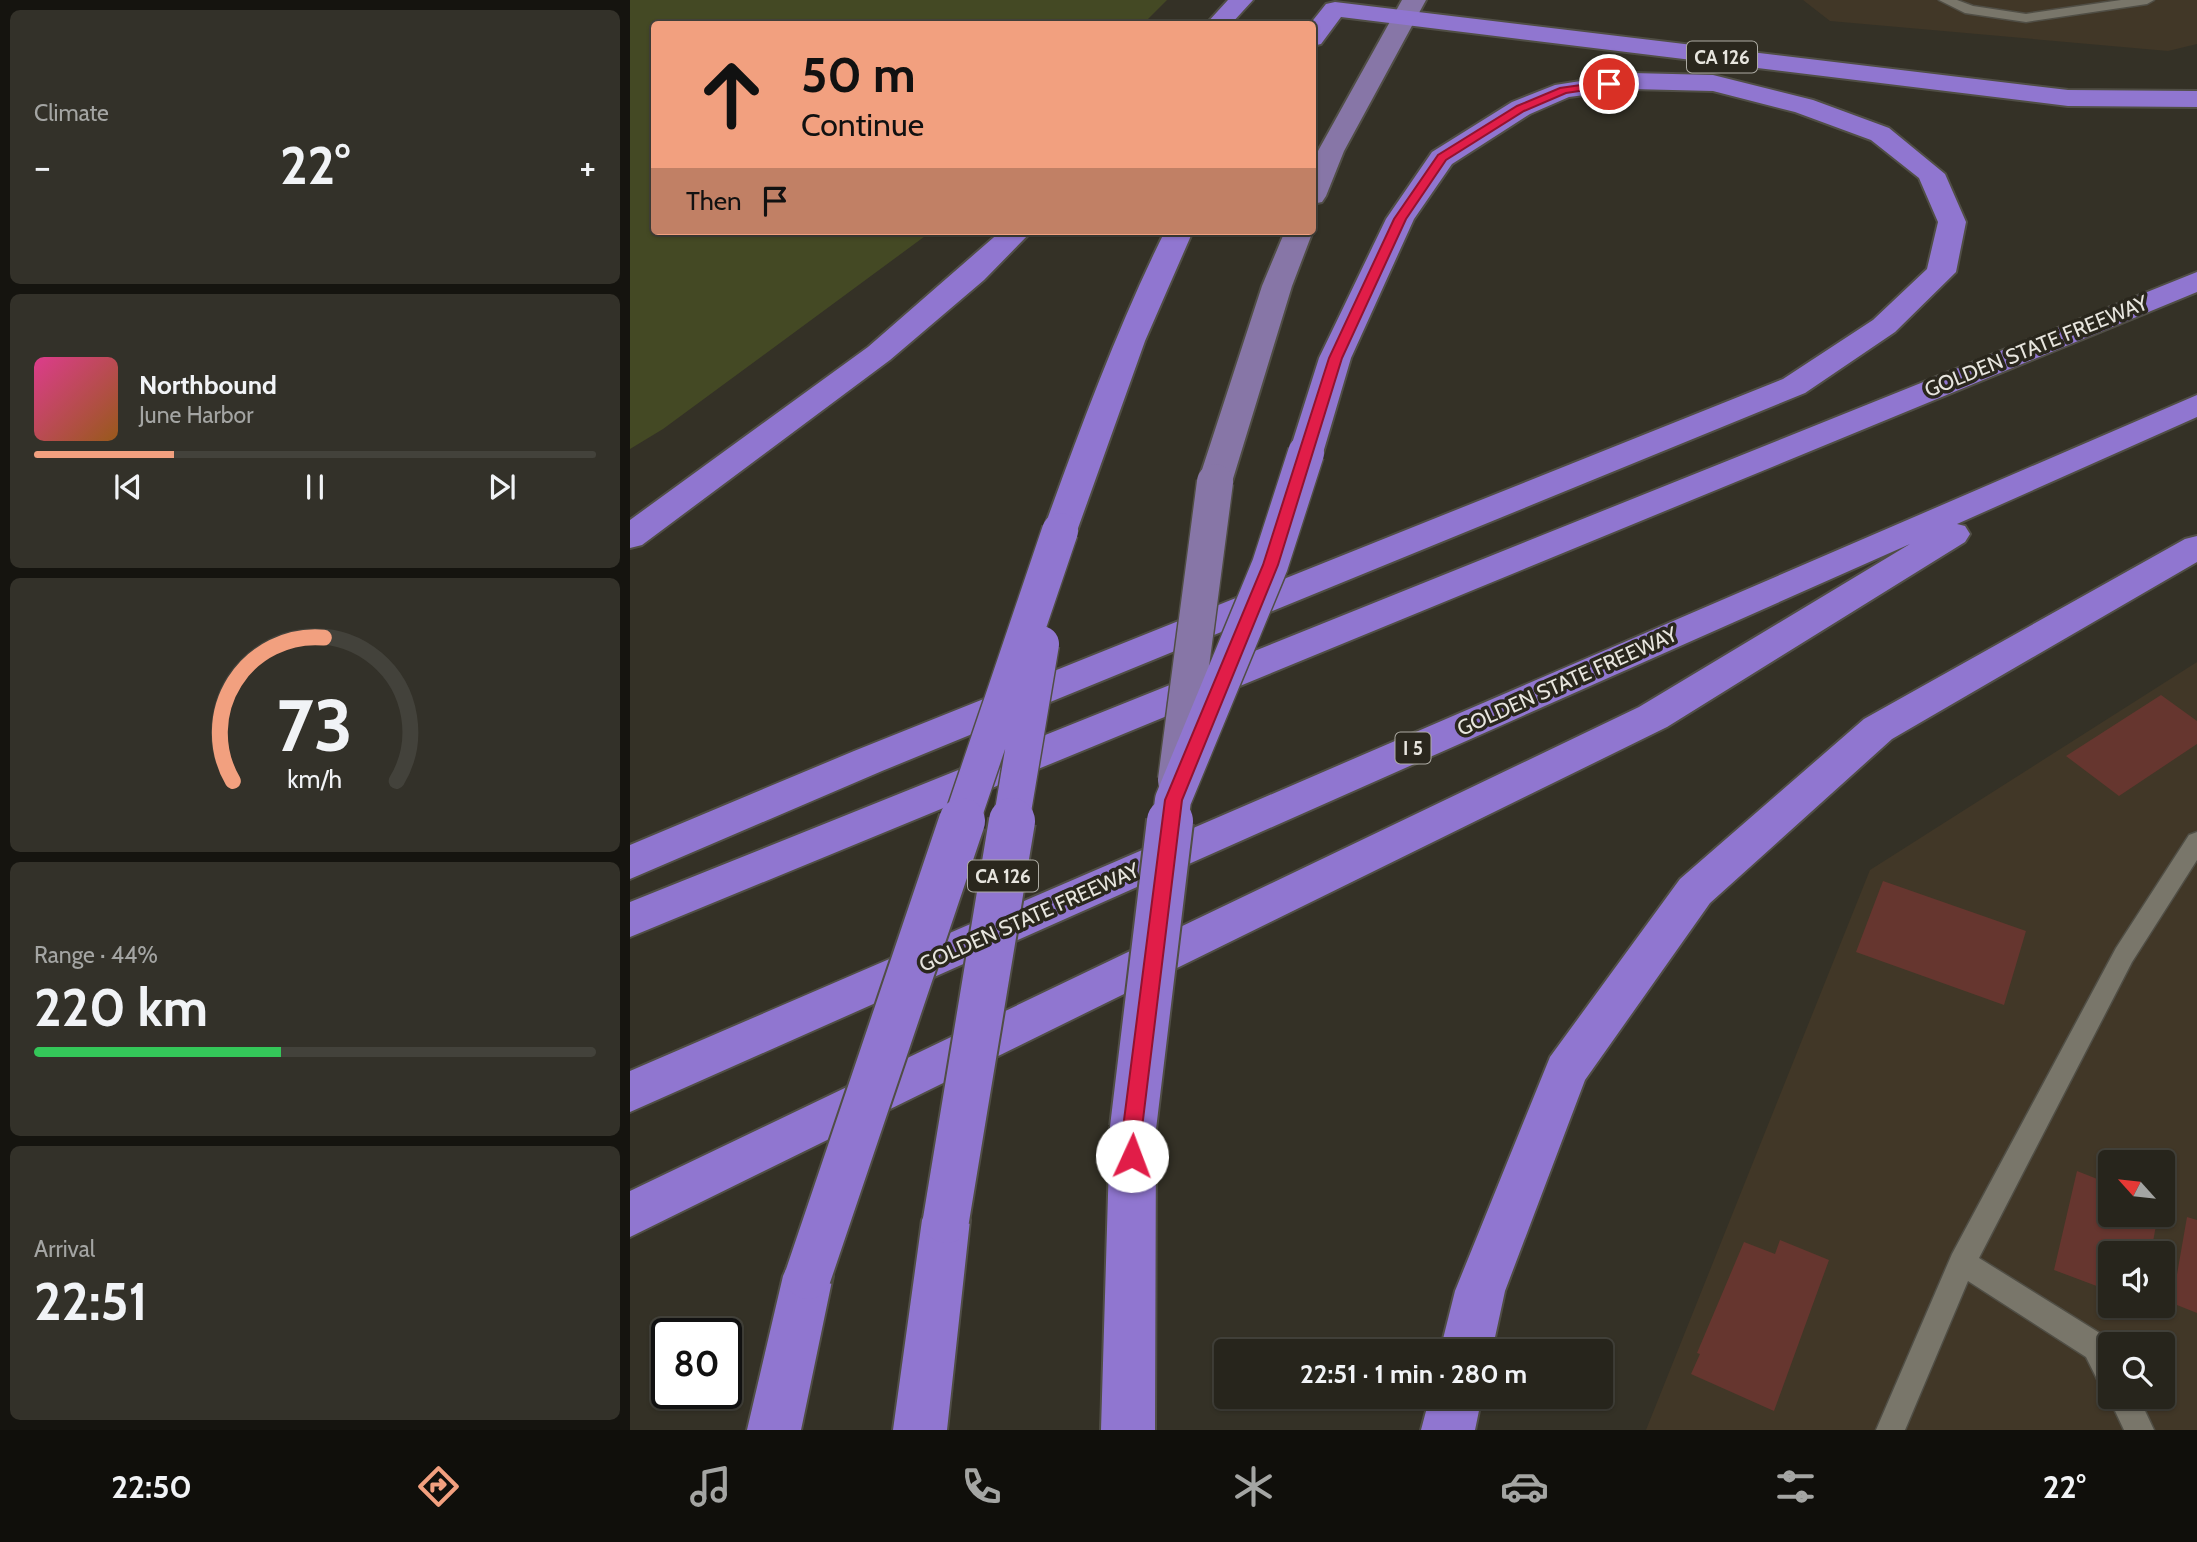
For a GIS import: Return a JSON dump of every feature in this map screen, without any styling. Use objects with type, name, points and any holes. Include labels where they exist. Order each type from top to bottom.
[{"type":"highway","points":[[1221,21],[1241,0]]},
{"type":"highway","name":"CA 126","points":[[1316,34],[1338,5],[1408,9],[2068,98],[2197,99]]},
{"type":"highway","points":[[630,863],[881,756],[1794,386],[1884,326],[1941,272],[1952,222],[1931,174],[1880,134],[1804,106],[1713,83],[1632,81],[1564,90],[1521,108],[1442,158],[1400,219],[1335,358],[1270,565],[1173,800],[1133,1128],[1128,1430]]},
{"type":"highway","points":[[630,537],[816,404],[984,265],[1014,235]]},
{"type":"highway","name":"CA 126","points":[[920,1430],[946,1220],[1060,531],[1105,405],[1156,278],[1177,235]]},
{"type":"highway","name":"GOLDEN STATE FREEWAY","points":[[630,920],[2197,281]]},
{"type":"highway","name":"GOLDEN STATE FREEWAY","points":[[630,1092],[2197,405]]},
{"type":"highway","points":[[630,1215],[1653,717],[2080,456]]},
{"type":"highway","points":[[774,1430],[808,1276],[1060,531]]},
{"type":"highway","points":[[1469,1339],[1480,1291],[1566,1071],[1695,891],[1878,729],[2197,547]]},
{"type":"highway","points":[[1448,1430],[1452,1409]]},
{"type":"main road","points":[[1316,187],[1331,151],[1408,9]]},
{"type":"main road","points":[[1173,800],[1215,482],[1277,286],[1297,235]]},
{"type":"lane","points":[[1946,0],[1970,10],[2026,18],[2147,0]]},
{"type":"lane","points":[[1889,1430],[1962,1264],[2124,955],[2197,841]]},
{"type":"lane","points":[[1962,1264],[2003,1286],[2096,1347],[2098,1351]]},
{"type":"lane","points":[[2129,1409],[2140,1430]]},
{"type":"shaded area","points":[[1803,0],[2197,0],[2197,44],[2168,51],[1830,21]]},
{"type":"shaded area","points":[[2197,662],[2197,1430],[1646,1430],[1870,870]]},
{"type":"green space","points":[[630,0],[1167,0],[1146,21],[651,21],[651,235],[927,235],[663,429],[630,449]]},
{"type":"building","points":[[2161,695],[2197,721],[2197,744],[2119,796],[2066,756]]},
{"type":"building","points":[[1883,881],[2026,931],[2004,1005],[1856,952]]},
{"type":"building","points":[[2077,1171],[2098,1179],[2098,1227],[2156,1227],[2153,1241],[2098,1241],[2098,1286],[2054,1270]]},
{"type":"building","points":[[2187,1217],[2197,1220],[2197,1313],[2175,1304],[2175,1286]]},
{"type":"building","points":[[1780,1240],[1829,1260],[1774,1411],[1691,1374],[1700,1354],[1697,1353],[1744,1242],[1775,1254]]},
{"type":"route","points":[[1132,1156],[1133,1128],[1173,800],[1270,565],[1335,358],[1400,219],[1442,158],[1521,108],[1564,90],[1609,84]]}]
